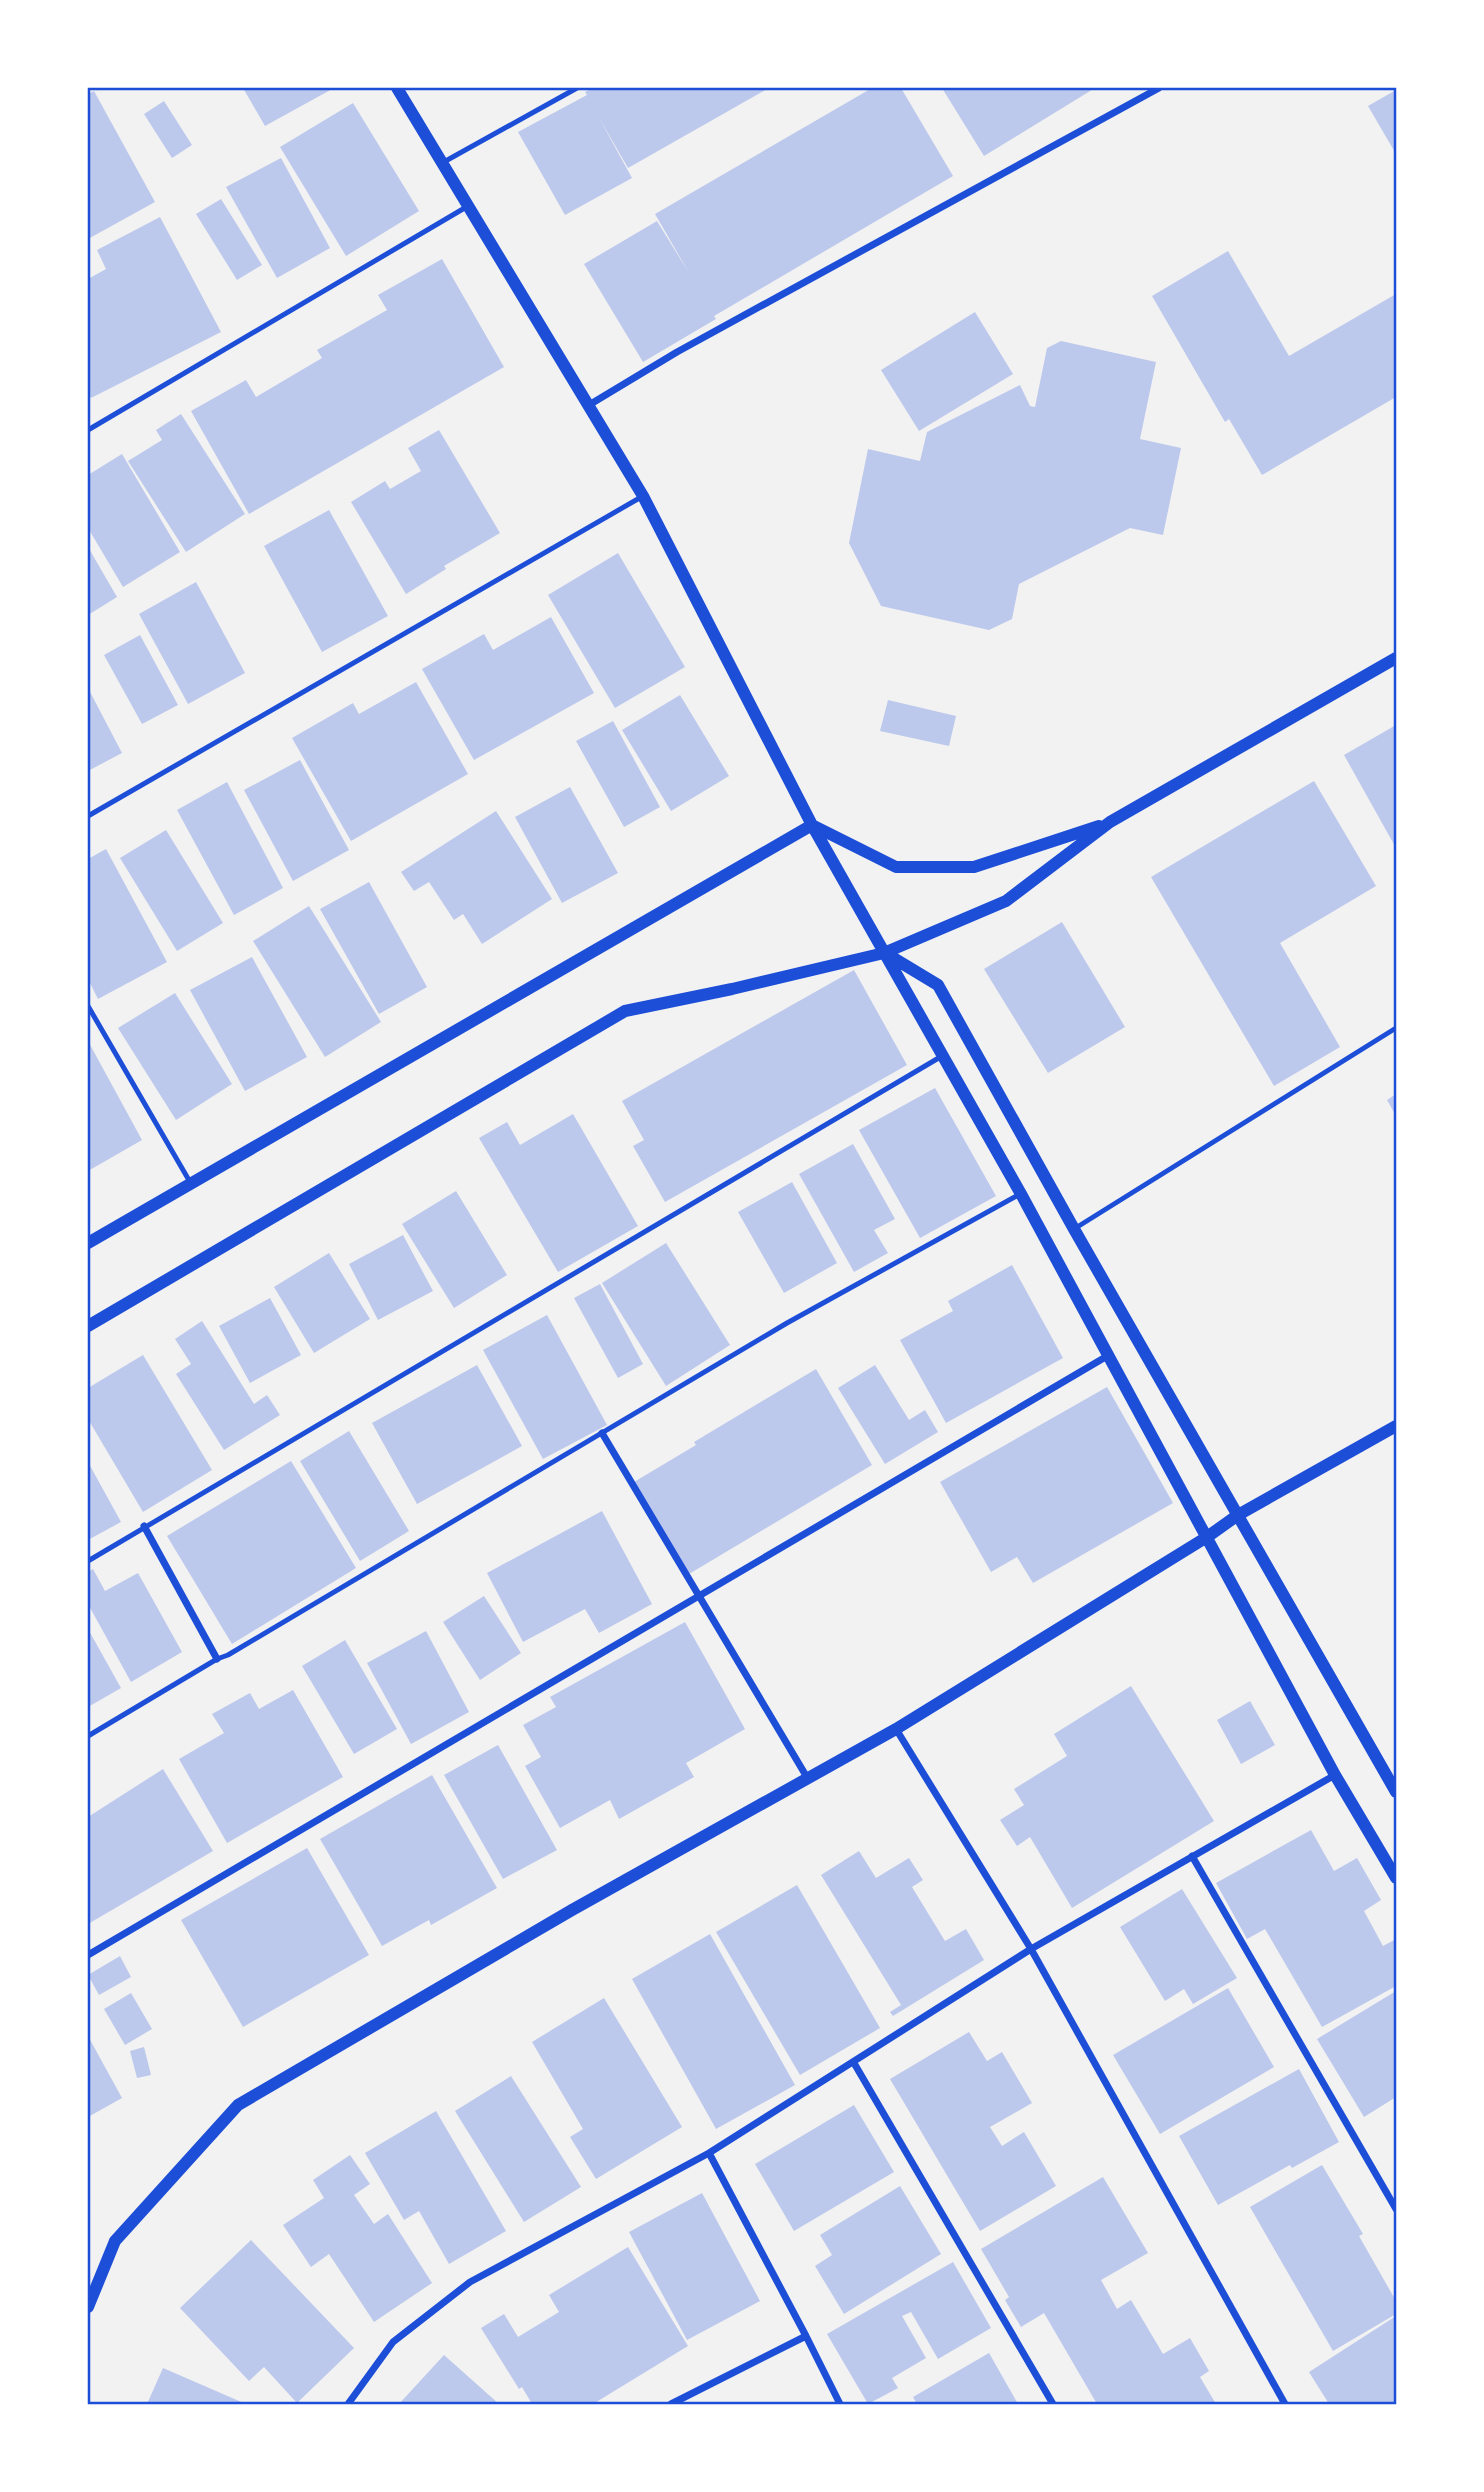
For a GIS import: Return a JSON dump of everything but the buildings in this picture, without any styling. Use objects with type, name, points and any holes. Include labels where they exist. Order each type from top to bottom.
[{"type":"street","points":[[397,88],[643,496],[812,825],[1021,1194],[1335,1775],[1396,1878]]},
{"type":"street","points":[[589,405],[677,352],[1159,88]]},
{"type":"street","points":[[88,1326],[625,1011],[884,953],[1006,901],[1110,822],[1396,658]]},
{"type":"street","points":[[812,825],[896,867],[974,867],[1110,822]]},
{"type":"street","points":[[88,1243],[812,825]]},
{"type":"street","points":[[884,953],[937,985],[1396,1792]]},
{"type":"street","points":[[88,1955],[1109,1355]]},
{"type":"street","points":[[88,2307],[115,2241],[238,2105],[572,1910],[896,1729],[1238,1515],[1396,1426]]},
{"type":"street","points":[[602,1433],[808,1779]]},
{"type":"street","points":[[144,1526],[217,1659]]},
{"type":"street","points":[[896,1729],[1031,1949],[1285,2404]]},
{"type":"street","points":[[348,2404],[393,2342],[470,2282],[709,2153],[1031,1949],[1335,1775]]},
{"type":"street","points":[[1192,1856],[1396,2209]]},
{"type":"street","points":[[854,2063],[1053,2404]]},
{"type":"street","points":[[709,2153],[840,2404]]},
{"type":"street","points":[[671,2404],[806,2336]]},
{"type":"lane","points":[[442,163],[577,88]]},
{"type":"lane","points":[[88,430],[468,206]]},
{"type":"lane","points":[[88,817],[643,496]]},
{"type":"lane","points":[[88,1006],[190,1182]]},
{"type":"lane","points":[[1074,1229],[1396,1028]]},
{"type":"lane","points":[[88,1561],[942,1056]]},
{"type":"lane","points":[[88,1736],[217,1659],[228,1656],[787,1323],[1021,1194]]}]
